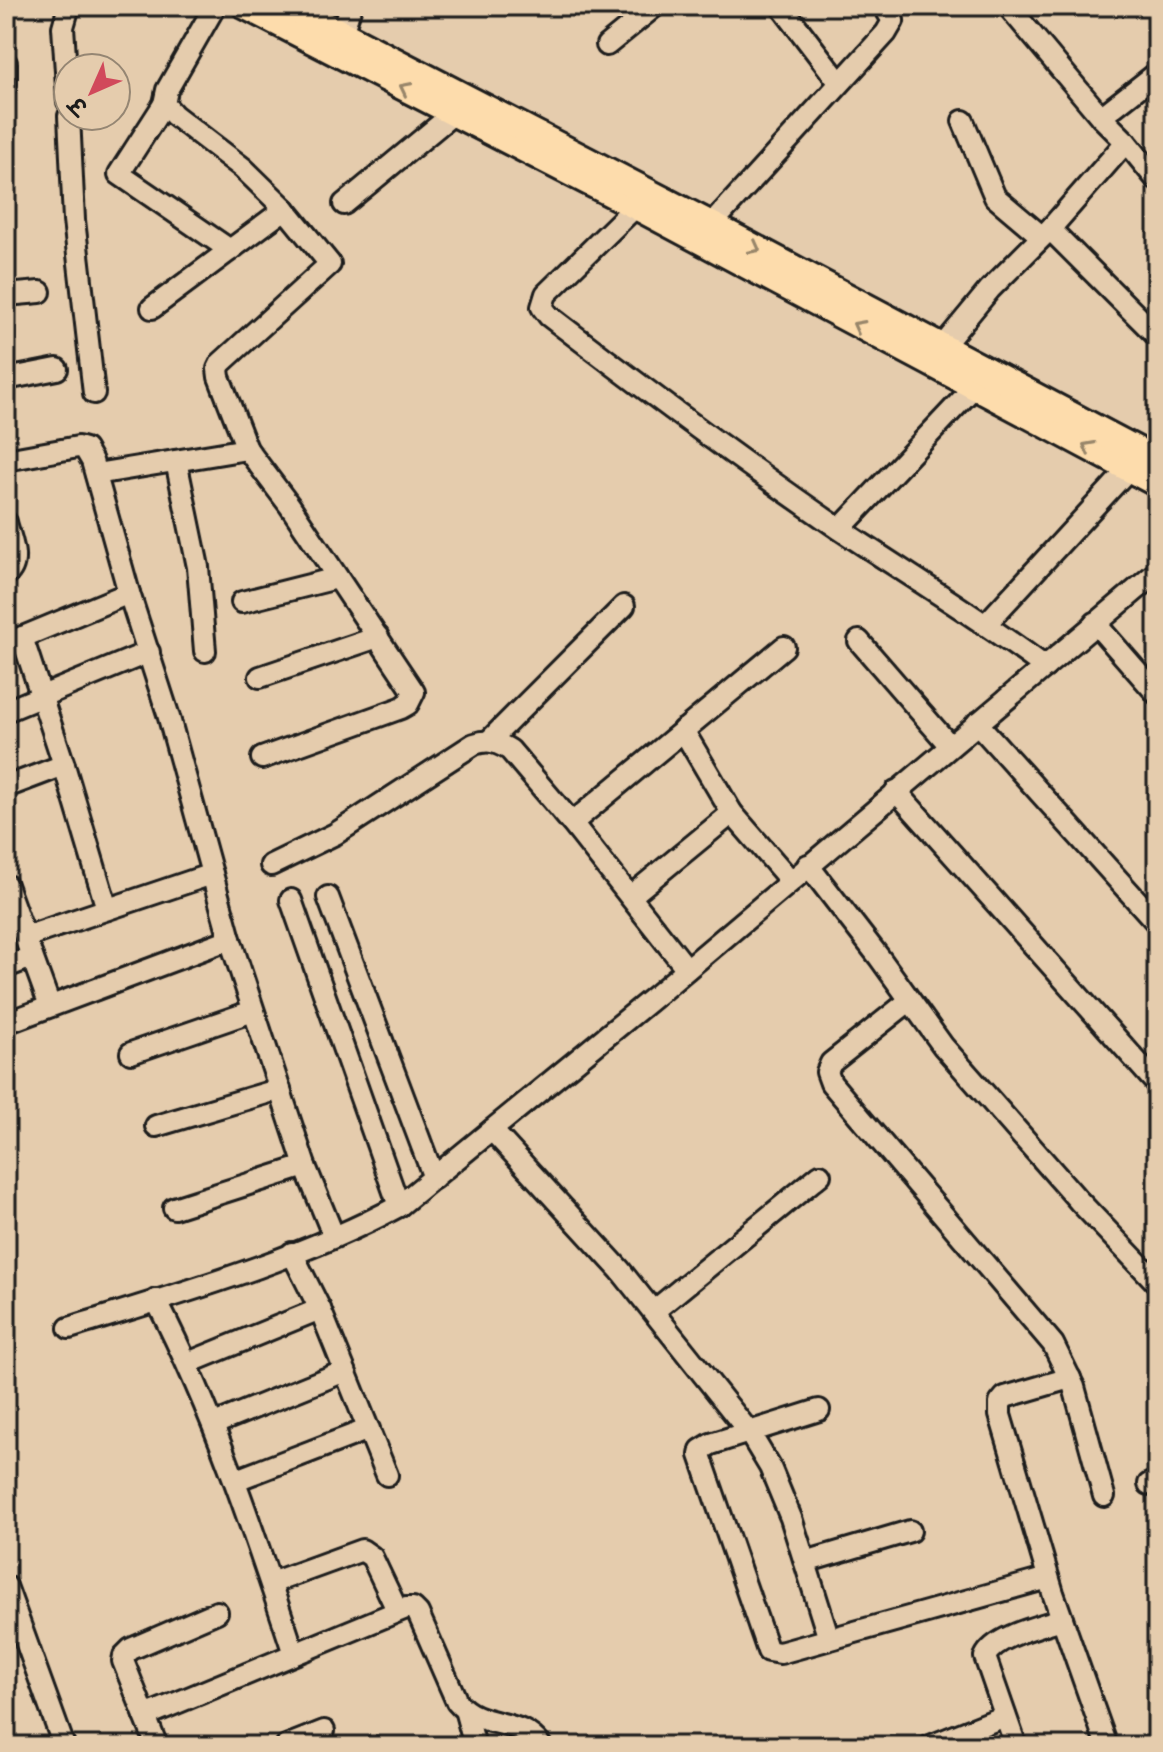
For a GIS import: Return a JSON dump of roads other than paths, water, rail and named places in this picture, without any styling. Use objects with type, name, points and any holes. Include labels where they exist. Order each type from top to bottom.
[{"type":"main road","points":[[246,6],[636,206],[974,387],[1143,461]]},
{"type":"main road","points":[[288,6],[942,347],[1143,461],[1157,483]]},
{"type":"street","points":[[65,52],[63,27],[69,6]]},
{"type":"street","points":[[215,6],[167,90],[164,104],[119,174],[230,250]]},
{"type":"street","points":[[342,34],[351,6]]},
{"type":"street","points":[[607,45],[655,6]]},
{"type":"street","points":[[781,6],[839,82]]},
{"type":"street","points":[[711,225],[890,27],[893,21],[884,6]]},
{"type":"street","points":[[1008,6],[1157,180]]},
{"type":"street","points":[[6,63],[6,85]]},
{"type":"street","points":[[1101,117],[1157,73]]},
{"type":"street","points":[[164,104],[243,168],[285,209],[330,264],[218,369],[247,449],[290,506],[412,685],[413,698],[408,704],[262,758]]},
{"type":"street","points":[[344,204],[454,113]]},
{"type":"street","points":[[963,121],[995,197],[1045,233],[1157,336]]},
{"type":"street","points":[[70,132],[74,220],[94,393]]},
{"type":"street","points":[[942,347],[990,289],[1126,142]]},
{"type":"street","points":[[636,206],[546,294],[542,307],[549,316],[719,445],[1045,667]]},
{"type":"street","points":[[152,308],[285,209]]},
{"type":"street","points":[[6,295],[40,292]]},
{"type":"street","points":[[6,379],[57,369]]},
{"type":"street","points":[[840,529],[974,387]]},
{"type":"street","points":[[6,460],[78,447],[89,454],[230,939],[305,1166],[334,1237]]},
{"type":"street","points":[[96,474],[247,449]]},
{"type":"street","points":[[176,461],[198,567],[205,651]]},
{"type":"street","points":[[986,624],[1143,461]]},
{"type":"street","points":[[6,522],[15,559],[13,568],[6,575]]},
{"type":"street","points":[[69,1328],[292,1253],[399,1206],[687,969],[1157,572]]},
{"type":"street","points":[[242,602],[337,578]]},
{"type":"street","points":[[107,909],[42,697],[14,641],[129,593]]},
{"type":"street","points":[[489,741],[624,606]]},
{"type":"street","points":[[1095,623],[1157,694]]},
{"type":"street","points":[[260,677],[378,637]]},
{"type":"street","points":[[859,641],[950,746]]},
{"type":"street","points":[[572,823],[784,647]]},
{"type":"street","points":[[6,711],[149,652]]},
{"type":"street","points":[[977,723],[1157,923]]},
{"type":"street","points":[[683,730],[732,813],[790,880]]},
{"type":"street","points":[[271,865],[318,844],[474,744],[496,742],[510,750],[572,823],[687,969]]},
{"type":"street","points":[[6,787],[64,765]]},
{"type":"street","points":[[896,791],[1157,1084]]},
{"type":"street","points":[[631,896],[732,813]]},
{"type":"street","points":[[808,865],[968,1076],[1157,1283]]},
{"type":"street","points":[[25,937],[212,874]]},
{"type":"street","points":[[6,885],[50,1006]]},
{"type":"street","points":[[328,897],[434,1178]]},
{"type":"street","points":[[291,900],[399,1206]]},
{"type":"street","points":[[6,1023],[230,939]]},
{"type":"street","points":[[6,967],[32,957]]},
{"type":"street","points":[[909,1001],[831,1063],[827,1072],[831,1083],[1038,1324],[1064,1362],[1104,1496]]},
{"type":"street","points":[[131,1053],[253,1011]]},
{"type":"street","points":[[156,1126],[280,1089]]},
{"type":"street","points":[[492,1130],[654,1311],[749,1432],[770,1467],[791,1518],[829,1639]]},
{"type":"street","points":[[174,1208],[305,1166]]},
{"type":"street","points":[[654,1311],[820,1175]]},
{"type":"street","points":[[292,1253],[320,1309],[387,1475]]},
{"type":"street","points":[[156,1300],[188,1363],[236,1480],[294,1654]]},
{"type":"street","points":[[188,1363],[320,1309]]},
{"type":"street","points":[[214,1424],[345,1371]]},
{"type":"street","points":[[1070,1378],[1013,1394],[1000,1403],[1003,1426],[1048,1578],[1107,1746]]},
{"type":"street","points":[[819,1410],[705,1446],[700,1455],[765,1646],[774,1654],[1048,1578]]},
{"type":"street","points":[[236,1480],[369,1429]]},
{"type":"street","points":[[805,1562],[910,1531]]},
{"type":"street","points":[[271,1583],[362,1550],[372,1557],[397,1610]]},
{"type":"street","points":[[6,1586],[64,1746]]},
{"type":"street","points":[[145,1716],[397,1610],[413,1608],[418,1613],[457,1702],[466,1713],[475,1746]]},
{"type":"street","points":[[157,1746],[123,1661],[124,1656],[131,1649],[217,1612]]},
{"type":"street","points":[[1016,1746],[985,1657],[988,1649],[998,1642],[1062,1619]]},
{"type":"street","points":[[466,1713],[524,1729],[541,1746]]},
{"type":"street","points":[[930,1746],[1005,1716]]},
{"type":"street","points":[[286,1746],[324,1731]]}]
